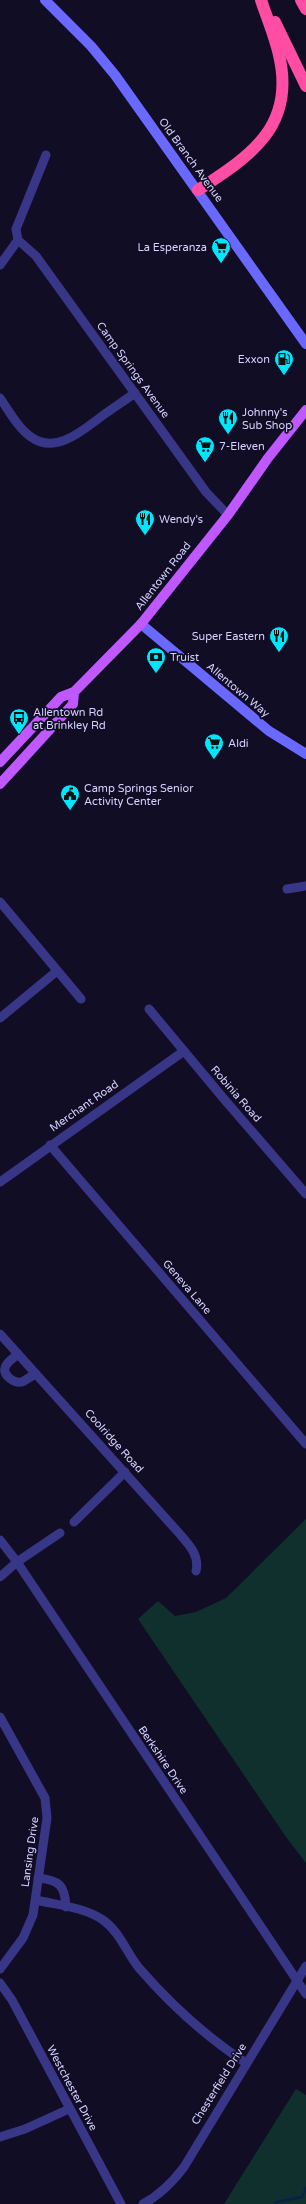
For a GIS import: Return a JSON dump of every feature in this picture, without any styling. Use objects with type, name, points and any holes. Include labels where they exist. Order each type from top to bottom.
[{"type":"highway","points":[[198,190],[252,152],[265,137],[275,119],[280,100],[281,66],[262,0]]},
{"type":"highway","points":[[262,0],[306,86]]},
{"type":"highway","points":[[301,0],[306,9]]},
{"type":"main road","name":"Allentown Road","points":[[0,762],[61,697],[74,692],[124,644],[228,515],[268,458],[306,410]]},
{"type":"main road","name":"Allentown Road","points":[[0,783],[73,704],[74,692]]},
{"type":"street","name":"Old Branch Avenue","points":[[45,0],[91,46],[108,67],[198,190],[306,344]]},
{"type":"street","points":[[0,265],[18,240],[16,229],[46,155]]},
{"type":"street","name":"Camp Springs Avenue","points":[[18,240],[36,256],[206,492],[228,515]]},
{"type":"street","points":[[0,398],[22,429],[31,437],[42,441],[58,442],[78,434],[135,393]]},
{"type":"street","name":"Allentown Way","points":[[141,624],[269,731],[306,754]]},
{"type":"street","points":[[287,889],[306,886]]},
{"type":"street","points":[[0,902],[81,999]]},
{"type":"street","points":[[0,1018],[57,971]]},
{"type":"street","name":"Robinia Road","points":[[149,1009],[306,1194]]},
{"type":"street","name":"Merchant Road","points":[[0,1182],[184,1051]]},
{"type":"street","name":"Geneva Lane","points":[[50,1145],[306,1444]]},
{"type":"street","name":"Coolridge Road","points":[[0,1334],[125,1472],[193,1551],[197,1560],[196,1570]]},
{"type":"street","points":[[18,1354],[6,1363],[4,1368],[5,1373],[11,1380],[22,1382],[36,1374]]},
{"type":"street","points":[[74,1522],[125,1472]]},
{"type":"street","points":[[0,1577],[17,1562],[60,1533]]},
{"type":"street","name":"Berkshire Drive","points":[[0,1540],[17,1562],[306,1994]]},
{"type":"street","name":"Lansing Drive","points":[[0,1716],[45,1798],[47,1806],[47,1825],[33,1915],[23,1938],[0,1969]]},
{"type":"street","points":[[38,1878],[52,1880],[60,1885],[65,1895],[66,1906]]},
{"type":"street","points":[[36,1900],[66,1906],[91,1914],[108,1924],[120,1937],[136,1963],[169,2001],[205,2034],[246,2062]]},
{"type":"street","name":"Chesterfield Drive","points":[[143,2204],[160,2194],[176,2177],[306,1966]]},
{"type":"street","name":"Westchester Drive","points":[[0,1984],[12,2000],[121,2204]]},
{"type":"street","points":[[0,2137],[25,2129],[69,2109]]},
{"type":"green space","points":[[306,1519],[306,1863],[286,1837],[138,1619],[158,1601],[175,1616],[196,1612],[226,1598]]},
{"type":"green space","points":[[296,2089],[306,2095],[306,2204],[224,2204]]},
{"type":"waterway","points":[[275,2204],[276,2202],[302,2197],[306,2188]]},
{"type":"place","name":"La Esperanza","points":[[221,264]]},
{"type":"place","name":"Exxon","points":[[284,376]]},
{"type":"place","name":"Johnny's Sub Shop","points":[[228,435]]},
{"type":"place","name":"7-Eleven","points":[[205,463]]},
{"type":"place","name":"Wendy's","points":[[145,536]]},
{"type":"place","name":"Super Eastern","points":[[279,653]]},
{"type":"place","name":"Truist","points":[[156,674]]},
{"type":"place","name":"Allentown Rd at Brinkley Rd","points":[[19,735]]},
{"type":"place","name":"Aldi","points":[[214,760]]},
{"type":"place","name":"Camp Springs Senior Activity Center","points":[[70,811]]}]
